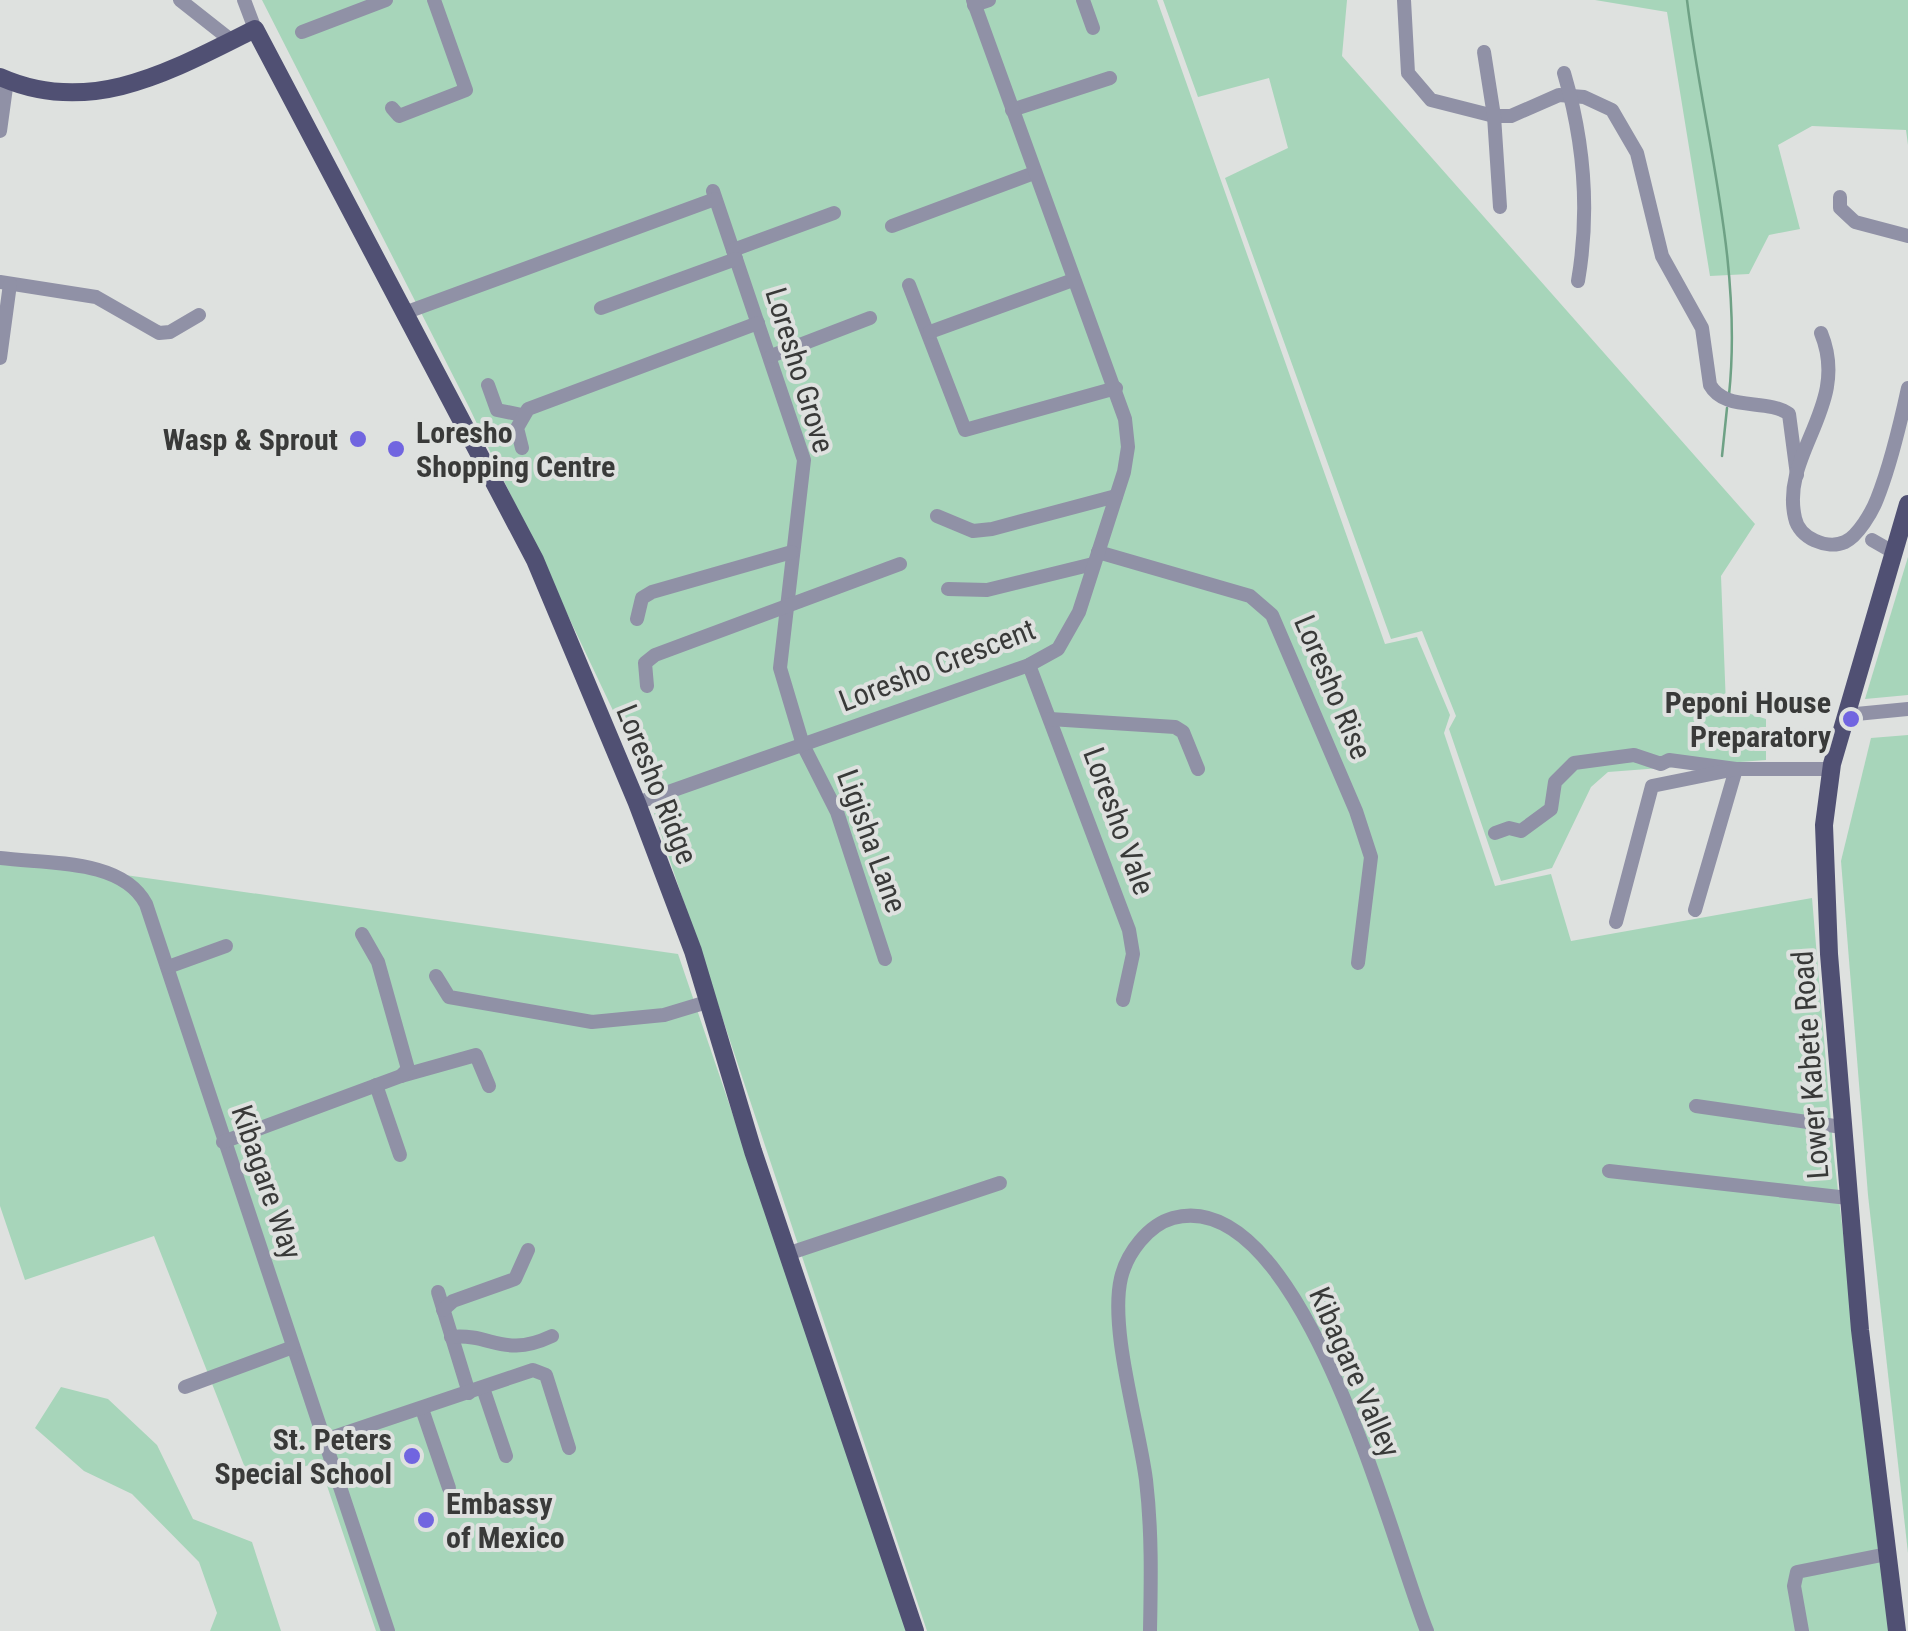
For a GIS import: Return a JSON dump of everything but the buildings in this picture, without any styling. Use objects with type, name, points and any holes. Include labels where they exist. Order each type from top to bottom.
[{"type":"main road","points":[[3,79],[74,93],[103,92],[150,80],[255,29]]},
{"type":"main road","name":"Loresho Ridge","points":[[255,29],[535,560],[637,804],[693,951],[915,1631]]},
{"type":"main road","name":"Lower Kabete Road","points":[[1897,1631],[1848,1198],[1826,908],[1824,825],[1831,770],[1908,504]]},
{"type":"street","points":[[180,0],[232,40]]},
{"type":"street","name":"Loresho Ridge","points":[[244,0],[255,29]]},
{"type":"street","points":[[302,32],[386,0]]},
{"type":"street","points":[[392,108],[399,116],[466,90],[434,0]]},
{"type":"street","points":[[1084,0],[1094,28]]},
{"type":"street","points":[[1404,0],[1408,73],[1414,85],[1431,100],[1494,116],[1511,116],[1552,96],[1584,97],[1612,110],[1627,131],[1641,166],[1662,256],[1702,328],[1714,393],[1736,402],[1769,404],[1789,414],[1797,476],[1795,518],[1808,537],[1833,544],[1864,536],[1893,552]]},
{"type":"street","name":"Loresho Crescent","points":[[637,804],[1029,665],[1058,649],[1066,637],[1096,558],[1128,447],[1116,388],[1034,172],[979,2]]},
{"type":"street","points":[[1484,52],[1494,116],[1500,206]]},
{"type":"street","points":[[1564,73],[1571,97],[1585,202],[1578,281]]},
{"type":"street","points":[[1012,110],[1110,78]]},
{"type":"street","points":[[0,131],[3,79]]},
{"type":"street","points":[[892,226],[1034,172]]},
{"type":"street","name":"Loresho Grove","points":[[407,312],[714,195],[804,460],[788,608],[778,656],[803,745]]},
{"type":"street","points":[[1840,196],[1840,208],[1855,222],[1908,236]]},
{"type":"street","points":[[601,308],[834,212]]},
{"type":"street","points":[[930,332],[1073,280]]},
{"type":"street","points":[[0,358],[5,283],[96,297],[158,333],[170,332],[199,316]]},
{"type":"street","points":[[909,284],[966,430],[1116,388]]},
{"type":"street","points":[[771,356],[870,318]]},
{"type":"street","points":[[488,385],[497,410],[522,415],[575,390],[758,322]]},
{"type":"street","points":[[1797,476],[1828,393],[1828,350],[1821,333]]},
{"type":"street","points":[[1864,536],[1908,388]]},
{"type":"street","points":[[522,415],[517,428],[522,448]]},
{"type":"street","points":[[937,516],[973,531],[992,529],[1116,496]]},
{"type":"street","points":[[637,619],[642,598],[652,592],[792,552]]},
{"type":"street","points":[[948,589],[987,590],[1096,558]]},
{"type":"street","name":"Loresho Rise","points":[[1096,558],[1250,596],[1272,614],[1356,811],[1370,857],[1358,962]]},
{"type":"street","points":[[646,686],[645,663],[655,655],[900,564]]},
{"type":"street","name":"Loresho Vale","points":[[1029,665],[1133,944],[1123,1000]]},
{"type":"street","points":[[1846,715],[1908,709]]},
{"type":"street","points":[[1050,719],[1175,727],[1183,732],[1198,770]]},
{"type":"street","name":"Ligisha Lane","points":[[803,745],[838,812],[885,959]]},
{"type":"street","points":[[1495,833],[1509,828],[1521,830],[1542,818],[1551,810],[1554,782],[1574,763],[1634,754],[1660,764],[1669,760],[1736,769],[1831,770]]},
{"type":"street","points":[[1695,910],[1736,769]]},
{"type":"street","points":[[1616,922],[1652,786],[1736,769]]},
{"type":"street","name":"Kibagare Way","points":[[0,858],[125,878],[146,904],[388,1631]]},
{"type":"street","points":[[362,934],[378,962],[408,1061],[400,1076]]},
{"type":"street","points":[[168,967],[226,946]]},
{"type":"street","points":[[436,976],[449,996],[592,1022],[664,1016],[707,1002]]},
{"type":"street","points":[[224,1142],[376,1084],[476,1055],[489,1086]]},
{"type":"street","points":[[376,1084],[400,1154]]},
{"type":"street","points":[[1696,1106],[1842,1127]]},
{"type":"street","points":[[1609,1172],[1682,1183],[1848,1198]]},
{"type":"street","points":[[790,1254],[1000,1183]]},
{"type":"street","name":"Kibagare Valley","points":[[1150,1631],[1152,1553],[1146,1481],[1117,1306],[1126,1263],[1137,1246],[1162,1222],[1191,1216],[1220,1223],[1248,1243],[1278,1272],[1302,1307],[1343,1397],[1426,1631]]},
{"type":"street","points":[[444,1310],[454,1301],[515,1279],[528,1250]]},
{"type":"street","points":[[438,1292],[451,1338],[506,1456]]},
{"type":"street","points":[[451,1338],[469,1336],[498,1347],[534,1344],[552,1336]]},
{"type":"street","points":[[185,1387],[293,1347]]},
{"type":"street","points":[[325,1440],[533,1370],[542,1372],[569,1448]]},
{"type":"street","points":[[422,1409],[449,1488]]},
{"type":"street","points":[[1802,1631],[1794,1586],[1797,1572],[1887,1554]]},
{"type":"green space","points":[[262,0],[1157,0],[1385,644],[1417,637],[1450,715],[1444,733],[1495,886],[1551,874],[1571,941],[1812,898],[1834,1157],[1890,1631],[927,1631],[636,759],[469,407]]},
{"type":"green space","points":[[1163,0],[1347,0],[1342,56],[1755,524],[1721,576],[1726,706],[1766,719],[1766,760],[1608,772],[1591,787],[1552,868],[1501,881],[1449,729],[1456,716],[1422,631],[1391,639],[1225,178],[1288,148],[1269,78],[1198,97]]},
{"type":"green space","points":[[1595,0],[1908,0],[1908,145],[1906,130],[1812,126],[1778,145],[1800,229],[1769,235],[1749,274],[1710,276],[1667,12]]},
{"type":"green space","points":[[1908,557],[1908,695],[1865,699]]},
{"type":"green space","points":[[1908,735],[1908,1553],[1868,1195],[1841,861],[1871,738]]},
{"type":"green space","points":[[0,857],[678,954],[909,1631],[376,1631],[319,1462],[251,1483],[154,1236],[25,1280],[0,1206]]},
{"type":"green space","points":[[61,1387],[108,1399],[157,1445],[193,1519],[252,1542],[281,1631],[210,1631],[217,1613],[199,1562],[132,1494],[84,1471],[35,1428]]},
{"type":"waterway","points":[[1687,0],[1726,246],[1732,345],[1729,395]]},
{"type":"waterway","points":[[1722,456],[1727,408]]},
{"type":"place","name":"Wasp & Sprout","points":[[358,439]]},
{"type":"place","name":"Loresho Shopping Centre","points":[[396,449]]},
{"type":"place","name":"Peponi House Preparatory","points":[[1851,719]]},
{"type":"place","name":"St. Peters Special School","points":[[412,1456]]},
{"type":"place","name":"Embassy of Mexico","points":[[426,1520]]}]
